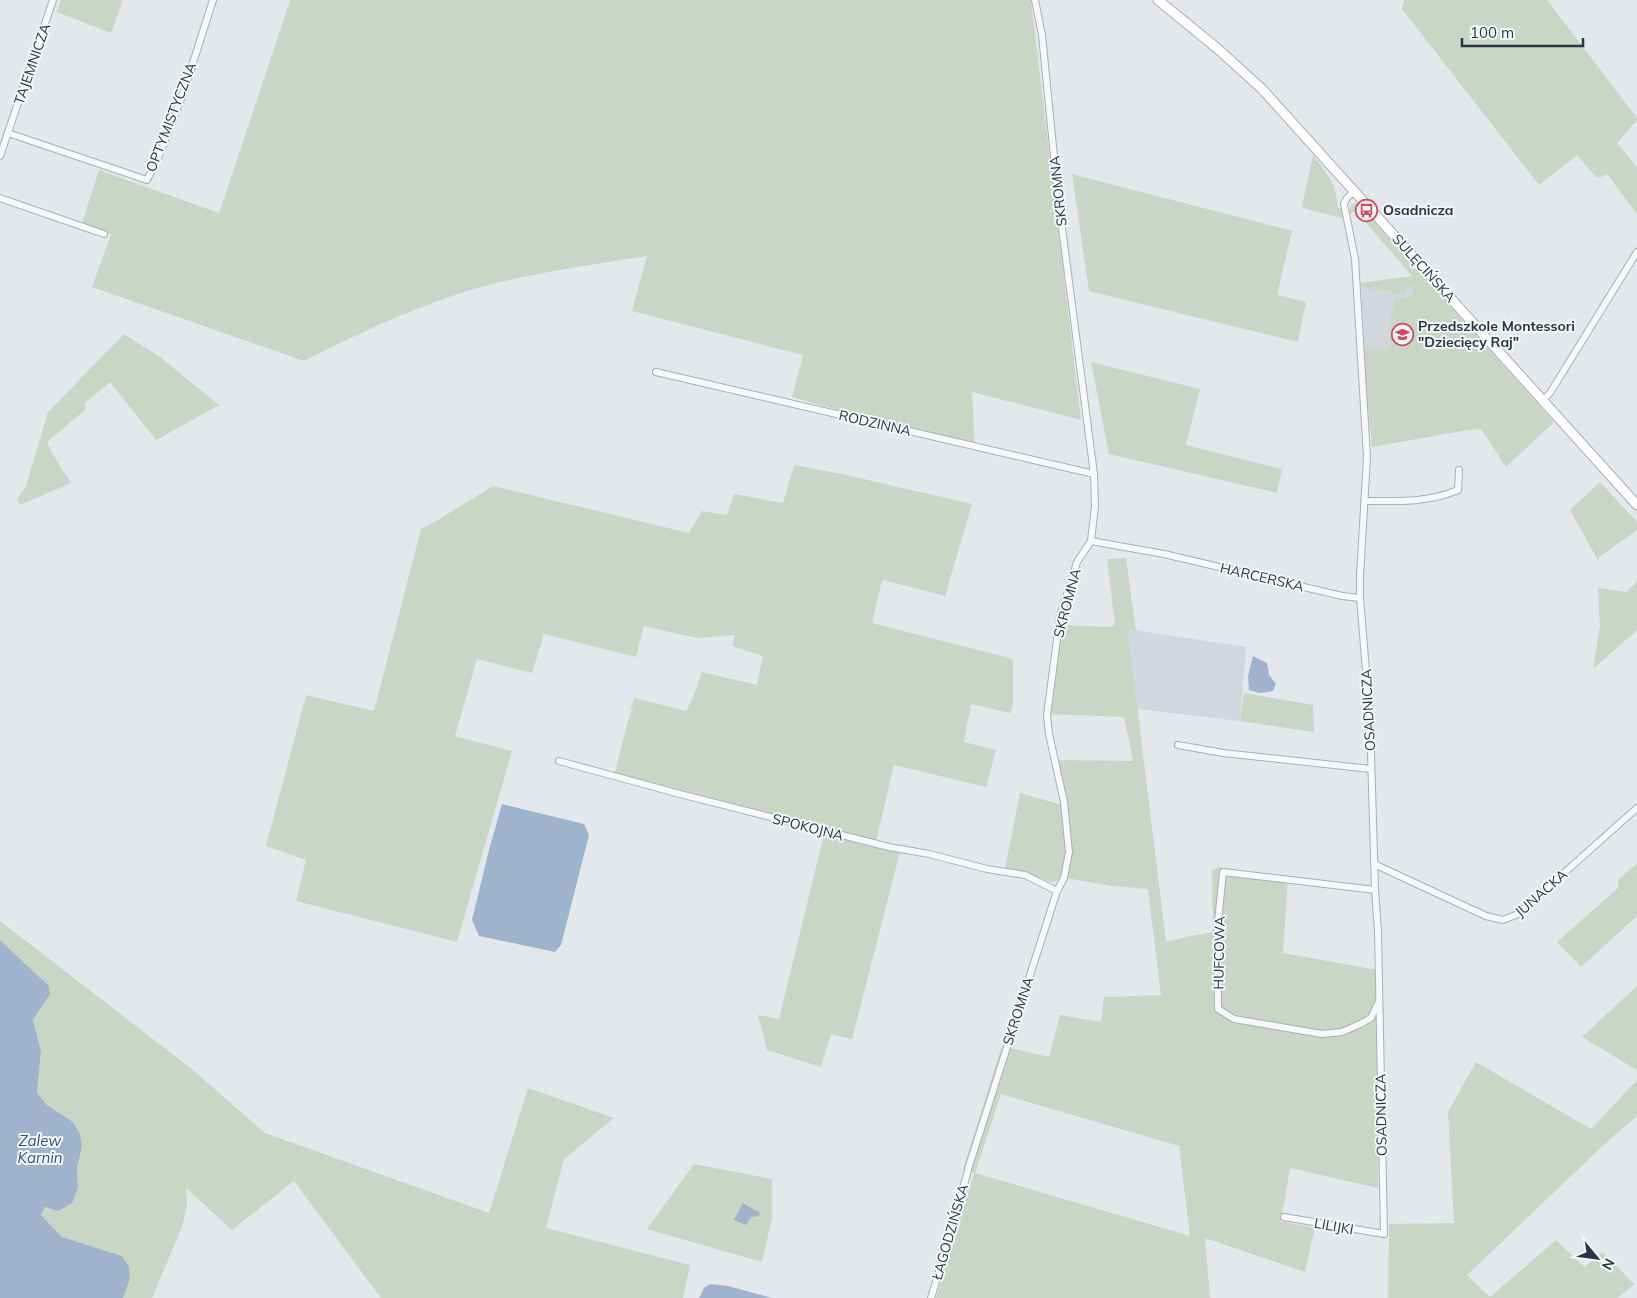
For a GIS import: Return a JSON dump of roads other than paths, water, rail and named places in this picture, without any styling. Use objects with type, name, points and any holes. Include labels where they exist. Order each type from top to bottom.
[{"type":"street","name":"TAJEMNICZA","points":[[0,156],[53,0]]},
{"type":"street","name":"OPTYMISTYCZNA","points":[[8,133],[146,180],[160,153],[184,91],[213,0]]},
{"type":"street","name":"SKROMNA","points":[[969,1166],[1057,892],[1064,878],[1069,852],[1064,802],[1049,734],[1047,715],[1060,617],[1077,562],[1091,541],[1095,506],[1094,474],[1058,197],[1042,35],[1035,0]]},
{"type":"street","name":"SULĘCIŃSKA","points":[[1158,0],[1218,49],[1262,89],[1637,505]]},
{"type":"street","name":"OSADNICZA","points":[[1354,191],[1344,204],[1355,260],[1367,457],[1360,598],[1370,719],[1378,931],[1384,1234]]},
{"type":"street","points":[[0,198],[104,234]]},
{"type":"street","points":[[1543,400],[1550,393],[1637,252]]},
{"type":"street","name":"RODZINNA","points":[[656,372],[1094,474]]},
{"type":"street","points":[[1366,501],[1408,501],[1442,497],[1458,490],[1459,470]]},
{"type":"street","name":"HARCERSKA","points":[[1091,541],[1164,554],[1342,596],[1360,598]]},
{"type":"street","points":[[1178,745],[1224,753],[1371,769]]},
{"type":"street","name":"SPOKOJNA","points":[[559,761],[889,847],[929,854],[988,869],[1025,875],[1057,892]]},
{"type":"street","name":"JUNACKA","points":[[1374,864],[1486,916],[1503,920],[1518,914],[1637,808]]},
{"type":"street","name":"HUFCOWA","points":[[1375,890],[1223,872],[1217,931],[1218,1009],[1234,1019],[1322,1034],[1342,1032],[1371,1018],[1378,1002]]},
{"type":"street","name":"ŁAGODZIŃSKA","points":[[931,1298],[969,1166]]},
{"type":"street","name":"LILIJKI","points":[[1284,1217],[1384,1234]]},
{"type":"water","points":[[1253,656],[1267,663],[1269,675],[1276,684],[1273,691],[1259,693],[1249,690],[1248,676]]},
{"type":"water","points":[[502,804],[584,824],[589,835],[561,945],[555,952],[479,936],[472,920]]},
{"type":"water","name":"Zalew Karnin","points":[[0,940],[49,986],[50,994],[33,1020],[41,1051],[37,1093],[47,1105],[73,1122],[80,1134],[82,1147],[77,1168],[78,1188],[72,1203],[58,1211],[45,1207],[41,1215],[62,1237],[122,1256],[129,1267],[130,1279],[123,1298],[0,1298]]},
{"type":"water","points":[[743,1203],[760,1213],[759,1216],[751,1217],[746,1225],[734,1220]]},
{"type":"water","points":[[710,1284],[728,1286],[772,1298],[699,1298],[704,1288]]},
{"type":"place","name":"Osadnicza","points":[[1367,210]]},
{"type":"place","name":"Przedszkole Montessori \"Dziecięcy Raj\"","points":[[1402,334]]}]
